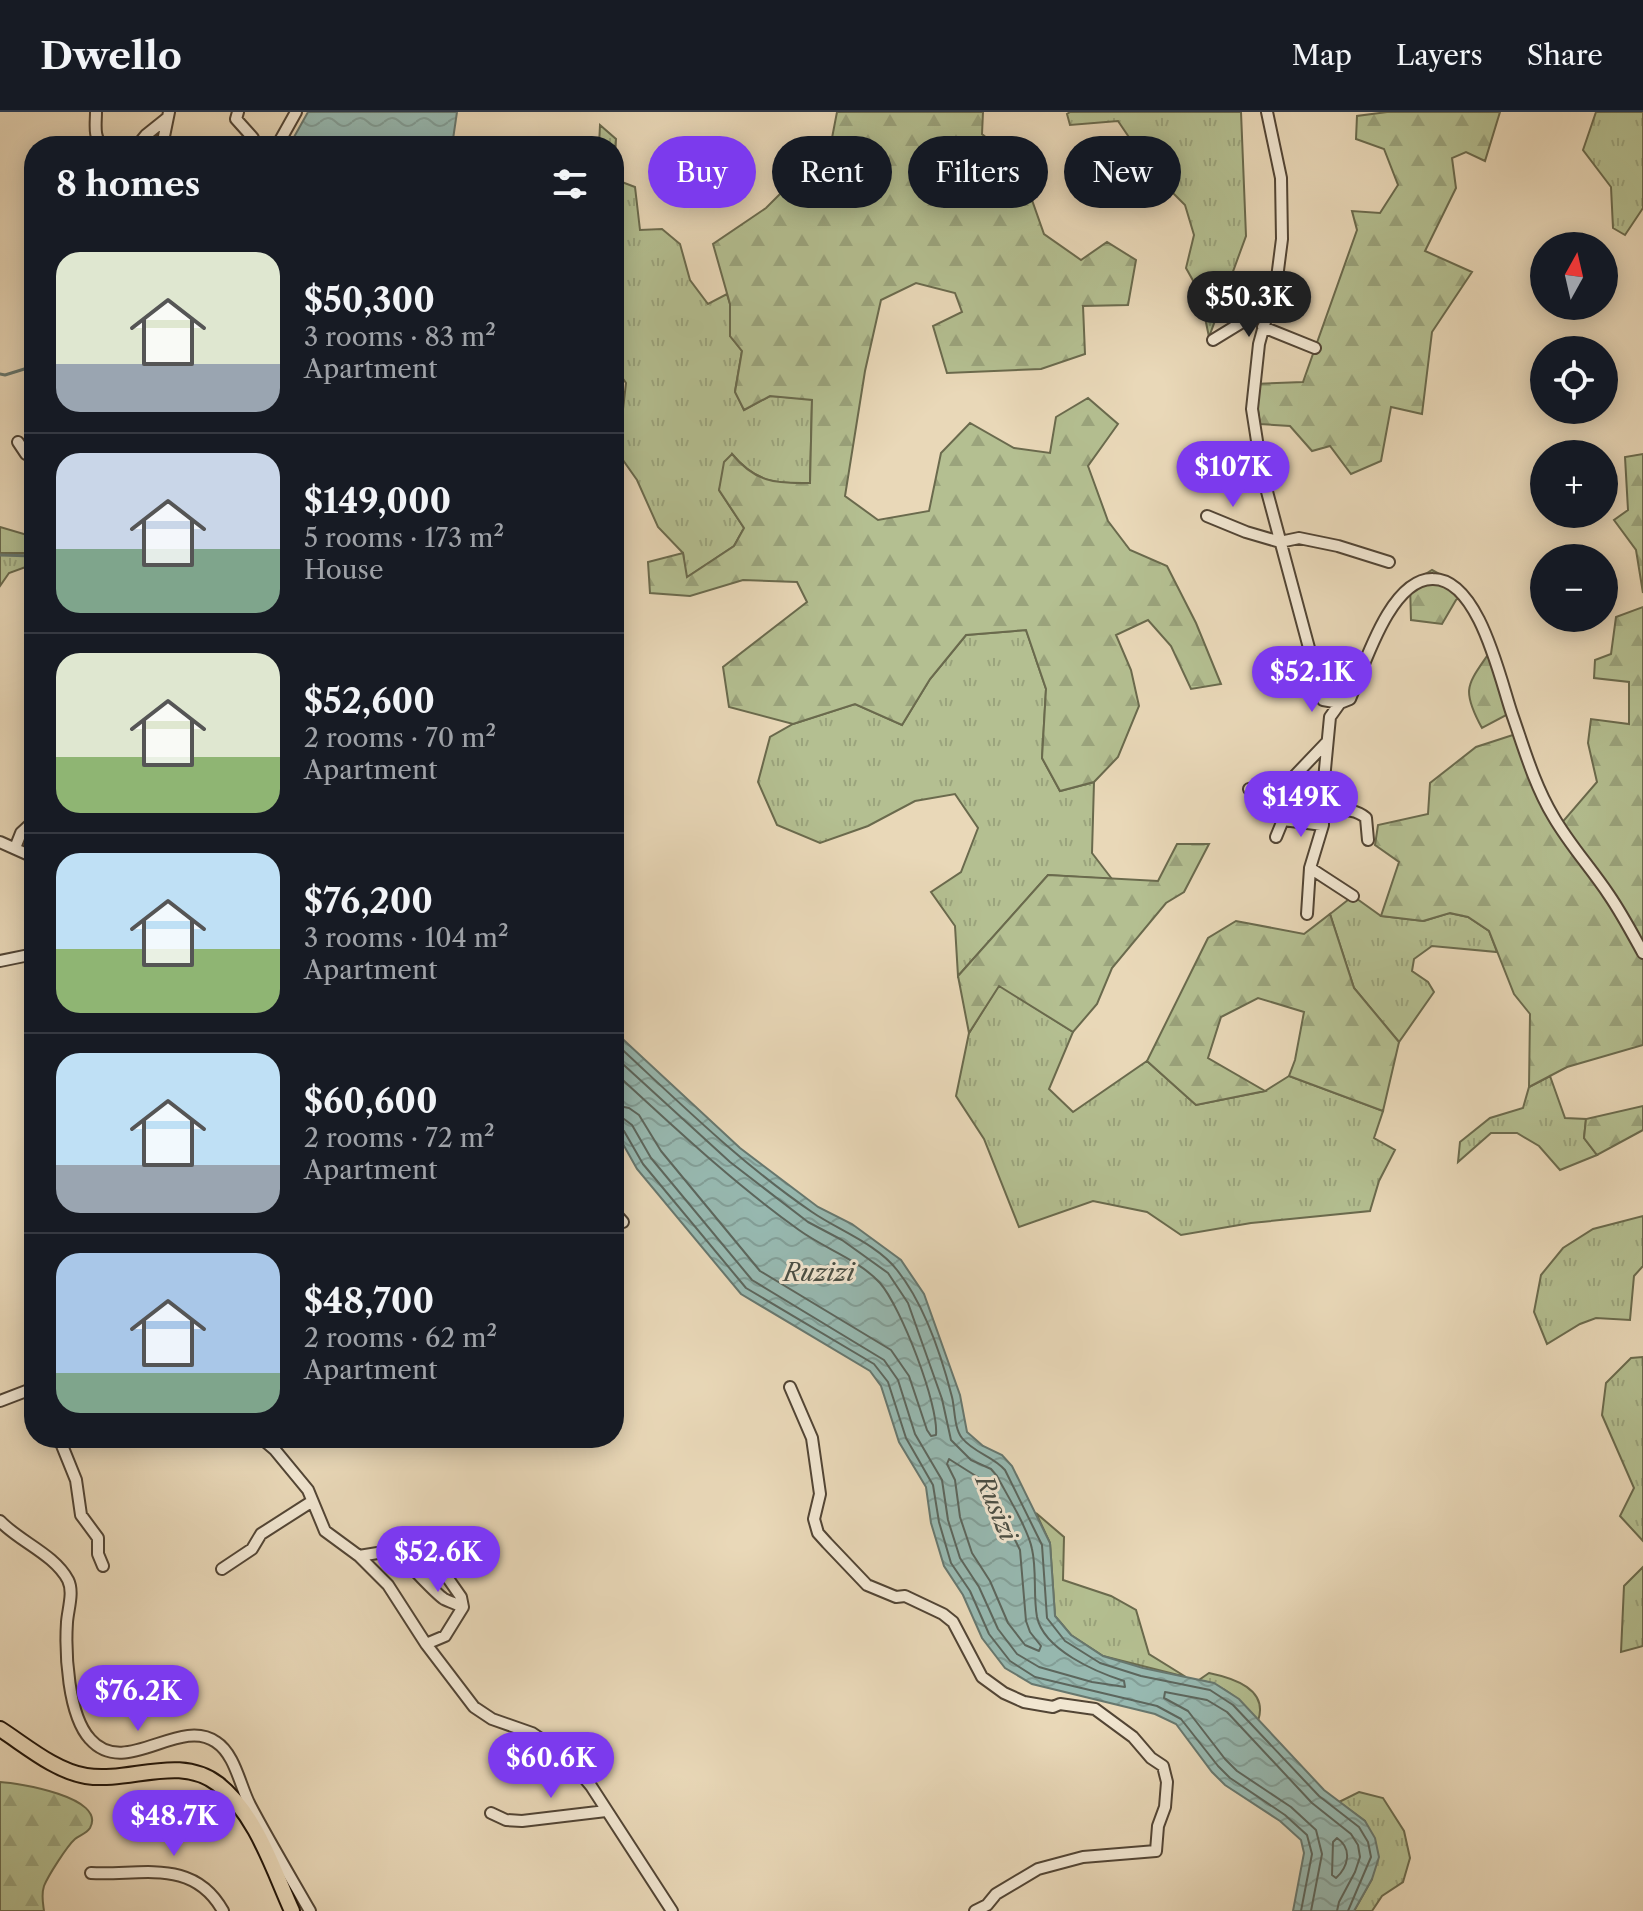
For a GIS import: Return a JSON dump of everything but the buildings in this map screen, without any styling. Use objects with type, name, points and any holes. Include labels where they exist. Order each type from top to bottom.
[{"type":"highway","points":[[0,1729],[41,1756],[85,1776],[176,1770],[206,1776],[220,1785],[243,1812],[292,1911]]},
{"type":"street","points":[[96,112],[97,136]]},
{"type":"street","points":[[238,112],[236,119],[251,136]]},
{"type":"street","points":[[283,136],[296,112]]},
{"type":"street","points":[[1267,112],[1278,157],[1282,205],[1279,267],[1263,327],[1252,409],[1262,473],[1323,700],[1340,703],[1350,699],[1378,635],[1399,597],[1427,579],[1447,582],[1473,609],[1488,639],[1525,752],[1551,813],[1610,897],[1643,953]]},
{"type":"street","points":[[145,136],[168,116]]},
{"type":"street","points":[[164,136],[168,116]]},
{"type":"street","points":[[1213,340],[1267,307]]},
{"type":"street","points":[[1263,327],[1315,348]]},
{"type":"street","points":[[18,442],[24,451]]},
{"type":"street","points":[[1207,516],[1280,542],[1299,538],[1389,562]]},
{"type":"street","points":[[1307,914],[1310,868],[1323,825],[1330,717],[1340,703]]},
{"type":"street","points":[[1276,837],[1283,820],[1285,786],[1326,743]]},
{"type":"street","points":[[1249,789],[1270,785],[1323,790]]},
{"type":"street","points":[[1323,810],[1361,814],[1366,818],[1368,840]]},
{"type":"street","points":[[1283,820],[1323,825]]},
{"type":"street","points":[[15,848],[24,830]]},
{"type":"street","points":[[0,842],[24,854]]},
{"type":"street","points":[[1310,868],[1353,896]]},
{"type":"street","points":[[0,961],[24,956]]},
{"type":"street","points":[[790,1387],[812,1438],[820,1494],[814,1519],[818,1533],[867,1585],[896,1597],[905,1596],[943,1614],[953,1622],[982,1677],[1004,1693],[1024,1702],[1095,1709],[1133,1737],[1151,1758],[1163,1766],[1167,1782],[1165,1807],[1158,1826],[1156,1851],[1062,1861],[1038,1869],[996,1894],[987,1905],[975,1911]]},
{"type":"street","points":[[0,1401],[24,1392]]},
{"type":"street","points":[[63,1448],[76,1480],[81,1515],[98,1538],[98,1554],[103,1566]]},
{"type":"street","points":[[273,1448],[308,1490],[325,1531],[359,1556],[388,1585],[426,1644],[474,1707],[492,1719],[547,1740],[566,1756],[591,1786],[672,1911]]},
{"type":"street","points":[[222,1569],[252,1549],[261,1534],[311,1502]]},
{"type":"street","points":[[0,1521],[10,1532],[58,1565],[70,1583],[68,1674],[78,1716],[89,1739],[95,1745],[113,1752],[138,1750],[181,1737],[215,1740],[223,1747],[250,1805],[310,1911]]},
{"type":"street","points":[[426,1644],[445,1636],[463,1607],[461,1597],[447,1577],[444,1561],[429,1541]]},
{"type":"street","points":[[359,1556],[390,1551],[403,1556],[407,1565],[417,1571],[442,1598],[463,1607]]},
{"type":"street","points":[[491,1813],[506,1820],[522,1821],[606,1811]]},
{"type":"street","points":[[91,1873],[122,1875],[153,1870],[192,1879],[215,1898],[223,1911]]},
{"type":"green space","points":[[837,112],[983,112],[984,136],[908,136],[908,208],[1035,208],[1044,234],[1081,260],[1107,242],[1136,260],[1128,305],[1083,306],[1085,354],[1041,369],[947,373],[933,326],[962,312],[955,293],[916,283],[881,300],[865,371],[845,496],[878,520],[929,511],[941,453],[970,423],[1014,448],[1050,453],[1056,417],[1088,398],[1118,424],[1088,466],[1108,521],[1130,550],[1167,566],[1196,623],[1221,684],[1191,689],[1171,646],[1148,620],[1116,635],[1131,670],[1139,706],[1118,757],[1094,782],[1060,791],[1042,758],[1046,689],[1026,630],[966,635],[930,679],[902,725],[855,704],[793,724],[729,707],[723,667],[807,602],[797,582],[743,580],[690,596],[650,593],[648,562],[683,553],[687,577],[734,546],[744,528],[719,490],[724,462],[732,454],[749,470],[766,479],[810,483],[812,400],[770,396],[744,410],[735,392],[742,351],[730,336],[730,304],[713,244],[772,202],[772,208],[892,208],[892,136],[832,136]]},
{"type":"green space","points":[[1241,112],[1246,236],[1209,337],[1200,293],[1186,268],[1194,235],[1181,201],[1181,136],[1128,136],[1118,121],[1070,125],[1067,114]]},
{"type":"green space","points":[[1387,112],[1500,112],[1485,161],[1466,152],[1452,158],[1456,188],[1425,251],[1472,272],[1432,332],[1422,414],[1391,407],[1381,461],[1351,474],[1330,446],[1312,451],[1290,426],[1260,424],[1254,384],[1303,382],[1357,230],[1352,211],[1380,213],[1398,185],[1384,149],[1356,139],[1357,116]]},
{"type":"green space","points":[[1596,112],[1643,112],[1643,208],[1625,235],[1613,228],[1611,187],[1583,150]]},
{"type":"green space","points":[[600,125],[613,136],[599,136]]},
{"type":"green space","points":[[624,183],[635,187],[640,230],[662,229],[680,244],[690,280],[708,304],[727,294],[730,336],[742,351],[735,391],[744,410],[770,396],[812,399],[810,483],[786,483],[758,476],[732,454],[719,490],[744,528],[734,546],[686,578],[683,553],[658,527],[637,480],[624,462]]},
{"type":"green space","points":[[1643,454],[1643,593],[1636,550],[1618,525],[1618,517],[1628,510],[1625,457]]},
{"type":"green space","points":[[0,527],[24,534],[24,553],[0,553]]},
{"type":"green space","points":[[0,553],[24,553],[24,568],[9,573],[0,586]]},
{"type":"green space","points":[[1432,570],[1465,594],[1456,600],[1442,624],[1411,620],[1410,584]]},
{"type":"green space","points":[[1643,607],[1643,1045],[1567,1067],[1529,1087],[1530,1014],[1514,994],[1489,931],[1468,917],[1450,913],[1423,921],[1381,916],[1399,862],[1375,845],[1378,825],[1428,814],[1430,783],[1476,747],[1519,733],[1560,825],[1597,782],[1588,743],[1591,719],[1629,724],[1629,682],[1594,678],[1595,660],[1611,654],[1614,632],[1618,632],[1618,616]]},
{"type":"green space","points":[[1026,630],[1046,689],[1042,758],[1060,791],[1094,782],[1092,853],[1112,879],[1048,875],[958,976],[955,926],[931,892],[961,872],[978,828],[955,794],[915,801],[868,826],[820,843],[777,825],[758,782],[770,737],[793,724],[855,704],[902,725],[930,679],[966,635]]},
{"type":"green space","points":[[1493,647],[1512,712],[1482,728],[1471,703],[1470,686]]},
{"type":"green space","points":[[1177,844],[1209,844],[1184,892],[1166,903],[1112,968],[1097,1004],[1073,1032],[999,986],[969,1033],[958,976],[1048,875],[1158,881]]},
{"type":"green space","points":[[1353,896],[1381,916],[1424,921],[1449,913],[1468,917],[1489,931],[1497,952],[1432,946],[1414,959],[1412,971],[1428,982],[1434,992],[1399,1042],[1354,988],[1330,914]]},
{"type":"green space","points":[[1330,914],[1354,988],[1399,1042],[1383,1111],[1289,1076],[1304,1012],[1258,998],[1221,1017],[1208,1058],[1265,1091],[1196,1105],[1147,1061],[1208,938],[1236,921],[1304,934]]},
{"type":"green space","points":[[999,985],[1073,1032],[1049,1089],[1073,1112],[1147,1061],[1196,1105],[1265,1091],[1289,1076],[1383,1111],[1374,1138],[1395,1150],[1379,1181],[1370,1211],[1251,1223],[1181,1235],[1147,1212],[1093,1201],[1019,1227],[984,1139],[956,1096],[969,1033]]},
{"type":"green space","points":[[1550,1076],[1565,1118],[1586,1119],[1584,1138],[1597,1155],[1560,1170],[1539,1146],[1517,1133],[1491,1133],[1458,1162],[1460,1142],[1490,1118],[1523,1108],[1529,1087]]},
{"type":"green space","points":[[1643,1106],[1643,1130],[1597,1155],[1584,1138],[1586,1119]]},
{"type":"green space","points":[[1643,1216],[1643,1266],[1634,1276],[1630,1320],[1596,1318],[1547,1344],[1534,1312],[1541,1275],[1563,1248],[1593,1229]]},
{"type":"green space","points":[[1643,1357],[1643,1541],[1620,1516],[1634,1488],[1602,1415],[1606,1383],[1631,1358]]},
{"type":"green space","points":[[1036,1513],[1064,1537],[1063,1580],[1111,1596],[1136,1610],[1149,1654],[1186,1677],[1103,1656],[1071,1635],[1055,1616],[1050,1543]]},
{"type":"green space","points":[[1643,1567],[1643,1646],[1621,1652],[1624,1586]]},
{"type":"green space","points":[[1209,1673],[1238,1682],[1254,1693],[1260,1710],[1258,1721],[1232,1695],[1199,1680]]},
{"type":"green space","points":[[0,1782],[41,1789],[74,1800],[86,1808],[92,1817],[90,1828],[75,1839],[46,1881],[44,1911],[0,1911]]},
{"type":"green space","points":[[1359,1792],[1383,1798],[1404,1831],[1410,1858],[1403,1882],[1382,1896],[1372,1911],[1354,1911],[1372,1879],[1365,1821],[1339,1802]]},
{"type":"water","points":[[308,112],[457,112],[453,136],[295,136]]},
{"type":"water","name":"Ruzizi","points":[[624,1040],[740,1148],[818,1207],[852,1224],[901,1260],[924,1294],[960,1395],[967,1432],[983,1446],[1002,1455],[1012,1466],[1050,1543],[1055,1616],[1071,1635],[1103,1656],[1214,1683],[1239,1699],[1324,1790],[1365,1821],[1375,1838],[1379,1857],[1372,1879],[1354,1911],[1293,1911],[1304,1853],[1301,1840],[1280,1821],[1225,1785],[1176,1724],[1155,1714],[1032,1684],[1005,1668],[982,1638],[963,1595],[944,1566],[931,1523],[926,1487],[899,1442],[881,1386],[870,1371],[741,1294],[637,1169],[624,1146]]},
{"type":"waterway","points":[[0,374],[24,369]]},
{"type":"waterway","points":[[0,555],[24,556]]},
{"type":"water label","name":"Rusizi","points":[[996,1508]]}]
